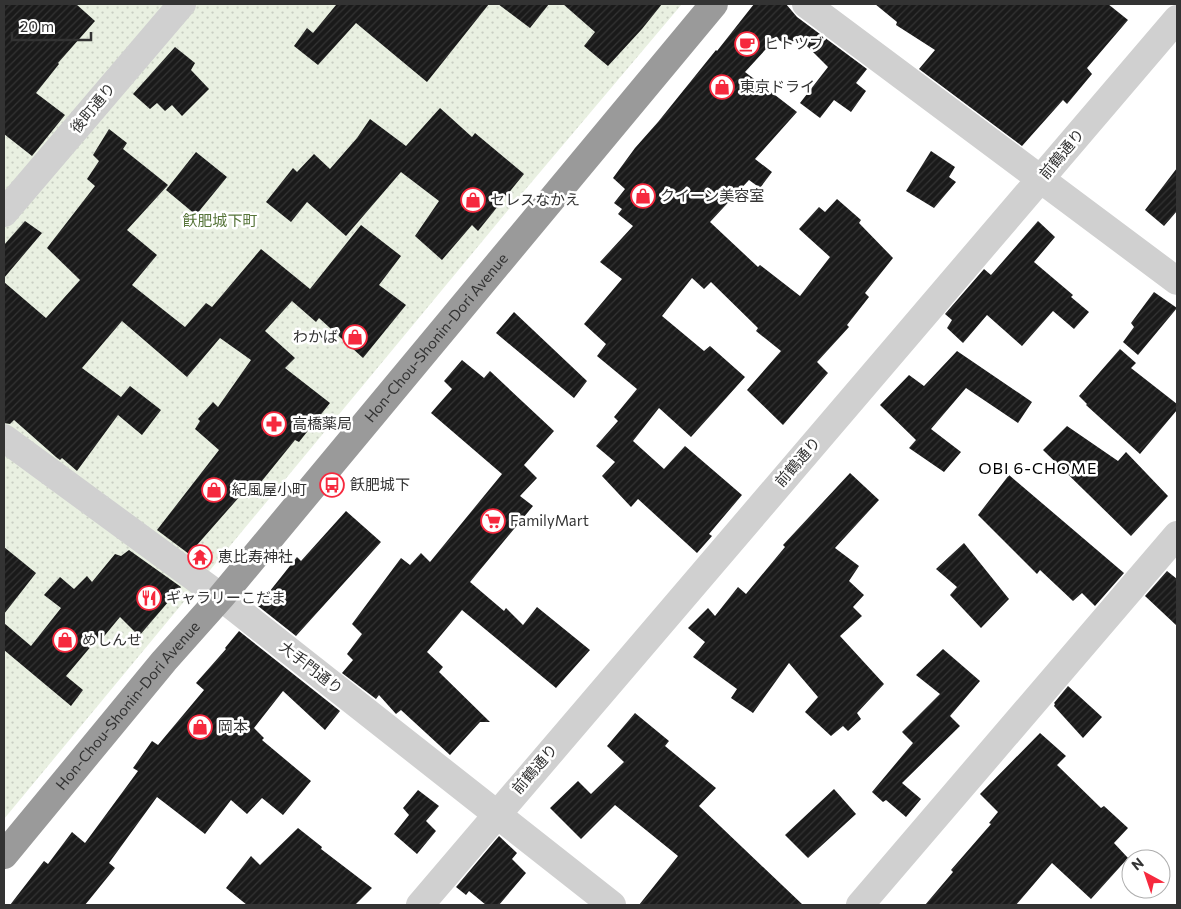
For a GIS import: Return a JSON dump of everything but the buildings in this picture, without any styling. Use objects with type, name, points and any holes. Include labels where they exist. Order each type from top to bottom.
[{"type":"highway","name":"Hon-Chou-Shonin-Dori Avenue","points":[[4,855],[714,4]]},
{"type":"street","name":"後町通り","points":[[4,213],[182,4]]},
{"type":"street","points":[[806,4],[1177,281]]},
{"type":"street","name":"前鶴通り","points":[[420,905],[1177,19]]},
{"type":"street","name":"大手門通り","points":[[4,438],[221,597],[612,905]]},
{"type":"street","points":[[860,905],[1177,535]]},
{"type":"green space","name":"飫肥城下町","points":[[4,4],[682,4],[514,203],[4,819]]},
{"type":"place","name":"ヒトツブ","points":[[747,44]]},
{"type":"place","name":"東京ドライ","points":[[722,87]]},
{"type":"place","name":"クイーン美容室","points":[[643,196]]},
{"type":"place","name":"セレスなかえ","points":[[473,200]]},
{"type":"place","name":"わかば","points":[[355,337]]},
{"type":"place","name":"高橋薬局","points":[[274,424]]},
{"type":"place","name":"飫肥城下","points":[[332,485]]},
{"type":"place","name":"紀風屋小町","points":[[214,490]]},
{"type":"place","name":"FamilyMart","points":[[493,521]]},
{"type":"place","name":"恵比寿神社","points":[[200,557]]},
{"type":"place","name":"ギャラリーこだま","points":[[149,598]]},
{"type":"place","name":"めしんせ","points":[[65,640]]},
{"type":"place","name":"岡本","points":[[200,727]]},
{"type":"district","name":"OBI 6-CHOME","points":[[1038,468]]}]
